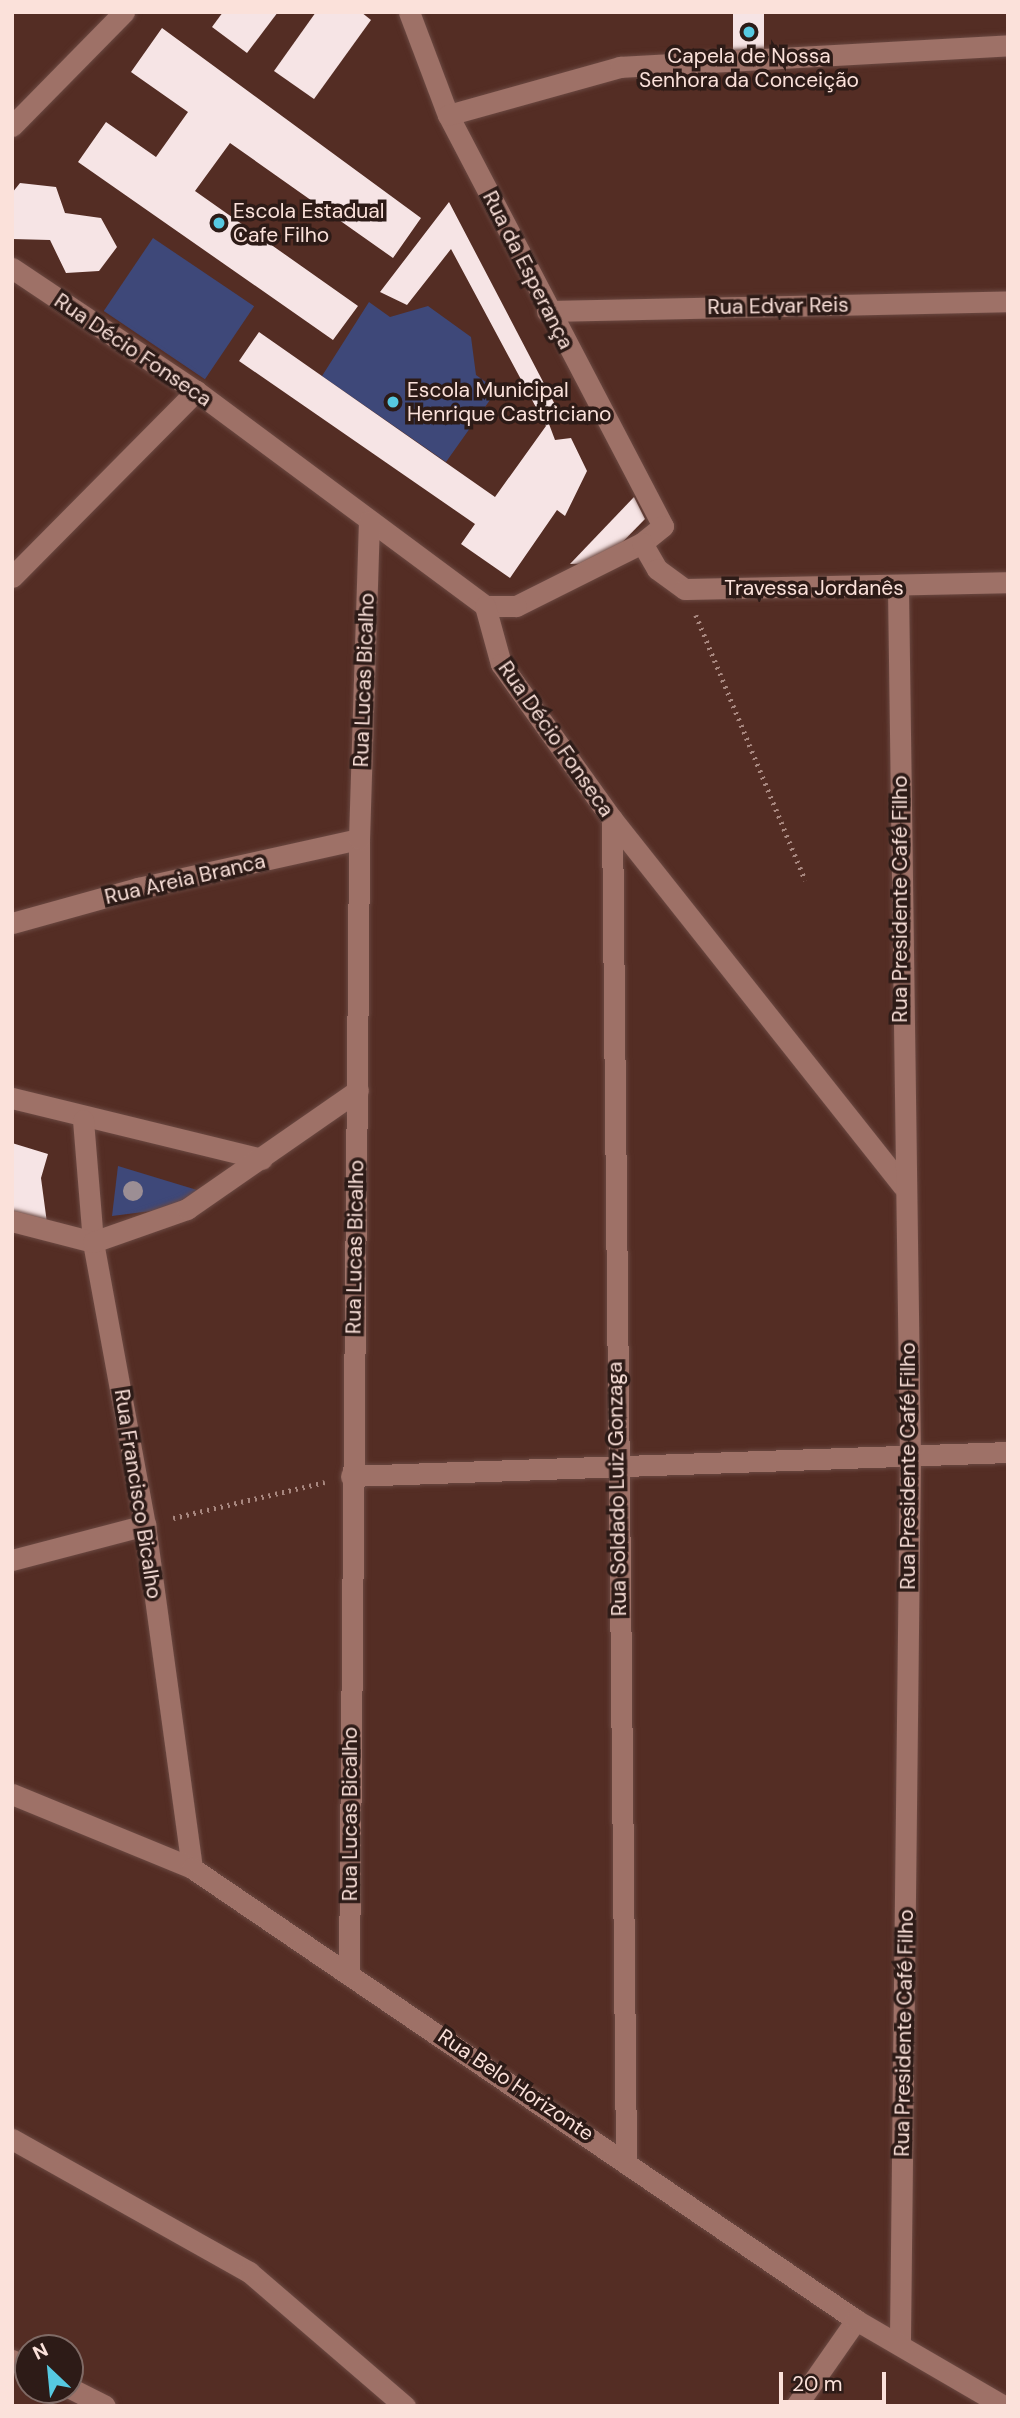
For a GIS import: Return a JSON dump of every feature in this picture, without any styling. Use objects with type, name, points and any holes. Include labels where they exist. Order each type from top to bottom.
[{"type":"street","points":[[12,125],[124,12]]},
{"type":"street","name":"Rua da Esperança","points":[[410,12],[448,115],[547,311],[662,521],[662,530],[642,543]]},
{"type":"street","points":[[448,115],[621,67],[1008,45]]},
{"type":"street","name":"Rua Décio Fonseca","points":[[12,268],[196,391],[485,606],[501,664],[612,819],[903,1186]]},
{"type":"street","name":"Rua Edvar Reis","points":[[547,311],[1008,301]]},
{"type":"street","points":[[12,577],[196,391]]},
{"type":"street","name":"Rua Lucas Bicalho","points":[[349,1973],[351,1476],[358,1090],[359,839],[369,521]]},
{"type":"street","points":[[485,606],[516,606],[642,543],[657,569],[685,589]]},
{"type":"street","name":"Travessa Jordanês","points":[[685,589],[898,588],[1008,582]]},
{"type":"street","name":"Rua Presidente Café Filho","points":[[898,588],[903,1186],[910,1456],[900,2344]]},
{"type":"street","name":"Rua Soldado Luiz Gonzaga","points":[[612,819],[626,2159]]},
{"type":"street","name":"Rua Areia Branca","points":[[12,923],[138,888],[359,839]]},
{"type":"street","points":[[12,1221],[93,1242],[187,1209],[358,1090]]},
{"type":"street","points":[[12,1098],[83,1120],[262,1159]]},
{"type":"street","name":"Rua Francisco Bicalho","points":[[83,1120],[93,1242],[145,1525],[192,1868]]},
{"type":"street","points":[[351,1476],[1008,1452]]},
{"type":"street","points":[[12,1560],[145,1525]]},
{"type":"street","name":"Rua Belo Horizonte","points":[[12,1794],[192,1868],[626,2159],[856,2320],[1004,2406]]},
{"type":"street","points":[[12,2139],[249,2272],[405,2406]]},
{"type":"street","points":[[796,2406],[856,2320]]},
{"type":"street","points":[[84,2395],[105,2406]]},
{"type":"path","points":[[685,589],[805,880]]},
{"type":"path","points":[[145,1525],[351,1476]]},
{"type":"shaded area","points":[[153,238],[254,306],[205,379],[104,311]]},
{"type":"shaded area","points":[[369,302],[390,317],[428,306],[471,337],[476,375],[497,390],[446,462],[322,376]]},
{"type":"shaded area","points":[[118,1166],[197,1190],[183,1207],[112,1216]]},
{"type":"building","points":[[223,12],[278,12],[247,53],[212,27]]},
{"type":"building","points":[[316,12],[361,12],[371,20],[314,99],[274,71]]},
{"type":"building","name":"Capela de Nossa Senhora da Conceição","points":[[733,12],[764,12],[764,51],[733,51]]},
{"type":"building","points":[[162,28],[421,218],[393,258],[230,143],[195,191],[358,306],[333,340],[78,162],[106,122],[156,157],[188,112],[131,72]]},
{"type":"building","points":[[20,183],[56,187],[65,213],[101,218],[117,247],[99,271],[66,273],[50,240],[12,239],[12,193]]},
{"type":"building","points":[[449,202],[562,418],[549,424],[555,440],[571,438],[587,471],[565,516],[557,510],[510,578],[461,544],[475,524],[239,361],[259,332],[495,497],[546,426],[451,249],[407,305],[380,292]]},
{"type":"building","points":[[634,497],[645,519],[602,563],[570,564]]},
{"type":"building","points":[[12,1143],[48,1154],[41,1178],[47,1223],[12,1213]]},
{"type":"place","name":"Capela de Nossa Senhora da Conceição","points":[[749,32]]},
{"type":"place","name":"Escola Estadual Cafe Filho","points":[[219,223]]},
{"type":"place","name":"Escola Municipal Henrique Castriciano","points":[[393,402]]}]
